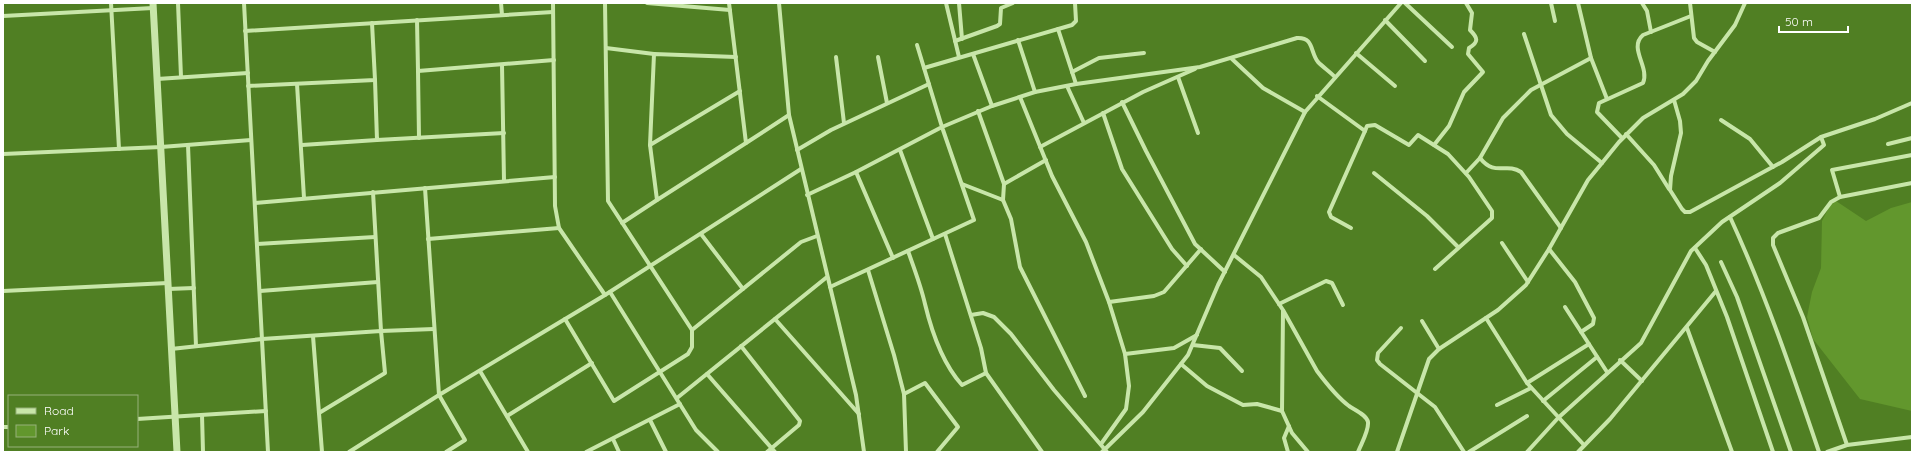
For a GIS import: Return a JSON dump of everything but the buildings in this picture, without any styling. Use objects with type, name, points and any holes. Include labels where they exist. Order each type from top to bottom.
[{"type":"street","points":[[111,3],[119,149]]},
{"type":"street","points":[[178,3],[181,77]]},
{"type":"street","points":[[244,3],[268,452]]},
{"type":"street","points":[[501,3],[502,15]]},
{"type":"street","points":[[553,3],[555,177],[556,206],[559,228],[605,295]]},
{"type":"street","points":[[565,319],[614,400],[661,373],[688,354],[692,347],[692,330],[608,201],[605,3]]},
{"type":"street","points":[[647,3],[730,10]]},
{"type":"street","points":[[729,3],[746,143]]},
{"type":"street","points":[[779,3],[789,116],[856,395],[864,452]]},
{"type":"street","points":[[946,3],[959,57]]},
{"type":"street","points":[[959,3],[962,39]]},
{"type":"street","points":[[955,41],[997,26],[1000,24],[1001,8],[1013,3]]},
{"type":"street","points":[[924,68],[1072,25],[1076,21],[1075,3]]},
{"type":"street","points":[[971,315],[983,313],[994,317],[1011,334],[1054,390],[1101,444],[1105,451],[1143,412],[1181,364],[1193,345],[1225,272],[1305,112],[1317,96],[1401,3]]},
{"type":"street","points":[[1406,3],[1452,47]]},
{"type":"street","points":[[1434,145],[1449,126],[1464,92],[1483,72],[1468,54],[1469,48],[1477,41],[1477,37],[1470,30],[1472,13],[1466,3]]},
{"type":"street","points":[[1551,3],[1555,21]]},
{"type":"street","points":[[1578,3],[1591,58],[1607,100]]},
{"type":"street","points":[[1642,3],[1647,11],[1651,32]]},
{"type":"street","points":[[1396,452],[1425,367],[1439,349],[1498,310],[1528,282],[1549,250],[1588,180],[1622,138],[1643,118],[1683,94],[1696,80],[1735,25],[1744,3]]},
{"type":"street","points":[[1689,4],[1694,38],[1715,52]]},
{"type":"street","points":[[3,16],[112,11],[153,6],[177,452]]},
{"type":"street","points":[[245,31],[553,12]]},
{"type":"street","points":[[1622,138],[1597,112],[1599,103],[1643,83],[1645,76],[1637,46],[1638,39],[1651,32],[1691,16]]},
{"type":"street","points":[[417,20],[419,138]]},
{"type":"street","points":[[1386,20],[1425,61]]},
{"type":"street","points":[[372,23],[377,140]]},
{"type":"street","points":[[1058,29],[1076,84]]},
{"type":"street","points":[[1524,34],[1551,115],[1568,134],[1602,163]]},
{"type":"street","points":[[807,195],[900,150],[942,127],[992,106],[1035,92],[1076,84],[1200,67],[1298,38],[1305,38],[1312,45],[1318,62],[1335,76]]},
{"type":"street","points":[[1018,40],[1035,92]]},
{"type":"street","points":[[830,288],[974,220],[942,127],[917,45]]},
{"type":"street","points":[[606,48],[654,54],[736,57]]},
{"type":"street","points":[[1072,72],[1099,58],[1144,53]]},
{"type":"street","points":[[1356,53],[1395,86]]},
{"type":"street","points":[[654,54],[650,145],[657,200]]},
{"type":"street","points":[[973,54],[992,106]]},
{"type":"street","points":[[836,57],[844,123]]},
{"type":"street","points":[[878,57],[887,103]]},
{"type":"street","points":[[1232,58],[1263,88],[1305,112]]},
{"type":"street","points":[[1466,173],[1480,158],[1502,118],[1531,90],[1591,58]]},
{"type":"street","points":[[418,71],[554,60]]},
{"type":"street","points":[[502,65],[504,181]]},
{"type":"street","points":[[1040,147],[1122,102],[1200,67]]},
{"type":"street","points":[[157,79],[248,73]]},
{"type":"street","points":[[1178,77],[1198,133]]},
{"type":"street","points":[[248,86],[375,80]]},
{"type":"street","points":[[297,84],[302,145],[304,198]]},
{"type":"street","points":[[797,150],[844,123],[929,84]]},
{"type":"street","points":[[1067,86],[1084,123]]},
{"type":"street","points":[[650,145],[740,91]]},
{"type":"street","points":[[1317,96],[1365,131]]},
{"type":"street","points":[[1020,97],[1052,176],[1086,242],[1125,354],[1129,386],[1126,410],[1101,444]]},
{"type":"street","points":[[1670,190],[1671,176],[1681,133],[1680,121],[1674,100]]},
{"type":"street","points":[[1122,102],[1170,198],[1195,244],[1225,272]]},
{"type":"street","points":[[1626,134],[1654,165],[1682,209],[1685,212],[1690,212],[1773,167],[1821,137],[1875,119],[1912,103]]},
{"type":"street","points":[[978,112],[1004,184],[1003,200],[1010,219],[1020,267],[1084,396]]},
{"type":"street","points":[[1103,113],[1122,169],[1172,249],[1187,266]]},
{"type":"street","points":[[622,222],[789,116]]},
{"type":"street","points":[[1721,120],[1750,139],[1773,167]]},
{"type":"street","points":[[1351,228],[1332,217],[1329,212],[1367,126],[1375,125],[1409,145],[1418,135],[1448,154],[1466,173],[1493,214],[1490,220],[1458,246],[1435,269]]},
{"type":"street","points":[[302,145],[504,133]]},
{"type":"street","points":[[1527,452],[1558,418],[1620,360],[1641,343],[1691,251],[1730,217],[1780,183],[1824,145],[1821,137]]},
{"type":"street","points":[[1888,144],[1912,138]]},
{"type":"street","points":[[3,154],[160,147],[251,140]]},
{"type":"street","points":[[188,145],[196,346]]},
{"type":"street","points":[[900,150],[933,239]]},
{"type":"street","points":[[1840,197],[1832,170],[1912,156]]},
{"type":"street","points":[[1480,158],[1487,167],[1514,169],[1521,172],[1561,228]]},
{"type":"street","points":[[1004,184],[1046,160]]},
{"type":"street","points":[[349,452],[439,395],[610,292],[802,169]]},
{"type":"street","points":[[856,172],[893,258]]},
{"type":"street","points":[[1374,173],[1427,216],[1458,246]]},
{"type":"street","points":[[255,203],[555,177]]},
{"type":"street","points":[[1847,445],[1803,317],[1774,245],[1773,238],[1778,233],[1819,218],[1831,202],[1840,197],[1912,183]]},
{"type":"street","points":[[962,184],[1003,200]]},
{"type":"street","points":[[425,188],[439,395],[465,440],[446,452]]},
{"type":"street","points":[[319,413],[385,373],[372,192]]},
{"type":"street","points":[[1730,217],[1752,264],[1778,330],[1819,452]]},
{"type":"street","points":[[428,239],[559,228]]},
{"type":"street","points":[[701,234],[743,289]]},
{"type":"street","points":[[945,234],[981,348],[986,373],[1042,452]]},
{"type":"street","points":[[257,244],[375,236]]},
{"type":"street","points":[[692,330],[801,242],[817,236]]},
{"type":"street","points":[[1502,243],[1528,282]]},
{"type":"street","points":[[1695,248],[1706,265],[1727,317],[1773,452]]},
{"type":"street","points":[[1108,302],[1160,294],[1164,292],[1201,250]]},
{"type":"street","points":[[1549,250],[1574,282],[1594,318],[1593,324],[1581,332]]},
{"type":"street","points":[[908,251],[925,304],[931,329],[955,378],[962,385],[986,373]]},
{"type":"street","points":[[1234,256],[1261,277],[1283,310],[1320,375],[1348,406],[1367,419],[1368,424],[1358,452]]},
{"type":"street","points":[[1721,262],[1737,297],[1791,452]]},
{"type":"street","points":[[868,270],[894,355],[904,394],[906,452]]},
{"type":"street","points":[[677,398],[827,277]]},
{"type":"street","points":[[1279,304],[1326,281],[1332,283],[1343,305]]},
{"type":"street","points":[[260,291],[378,282]]},
{"type":"street","points":[[3,291],[168,286],[194,288]]},
{"type":"street","points":[[1578,452],[1642,381],[1716,291]]},
{"type":"street","points":[[610,292],[696,430],[718,452]]},
{"type":"street","points":[[1565,307],[1607,372]]},
{"type":"street","points":[[1283,310],[1282,410],[1289,426],[1308,452]]},
{"type":"street","points":[[1486,318],[1527,383],[1584,445]]},
{"type":"street","points":[[775,319],[859,414]]},
{"type":"street","points":[[1422,321],[1439,349]]},
{"type":"street","points":[[1401,328],[1378,353],[1377,360],[1380,364],[1435,407],[1464,452]]},
{"type":"street","points":[[1687,328],[1732,452]]},
{"type":"street","points":[[171,349],[262,339],[434,329]]},
{"type":"street","points":[[1125,354],[1174,348],[1197,334]]},
{"type":"street","points":[[313,336],[322,452]]},
{"type":"street","points":[[1527,383],[1589,344]]},
{"type":"street","points":[[1193,345],[1220,348],[1242,371]]},
{"type":"street","points":[[741,346],[800,421],[799,424],[767,452]]},
{"type":"street","points":[[1543,400],[1598,357]]},
{"type":"street","points":[[1620,360],[1642,381]]},
{"type":"street","points":[[507,416],[592,363]]},
{"type":"street","points":[[1181,364],[1207,386],[1243,405],[1257,404],[1282,410]]},
{"type":"street","points":[[480,371],[528,452]]},
{"type":"street","points":[[707,374],[775,452]]},
{"type":"street","points":[[904,394],[925,383],[958,427],[940,451]]},
{"type":"street","points":[[1497,405],[1531,388]]},
{"type":"street","points":[[586,452],[680,404]]},
{"type":"street","points":[[138,419],[266,412]]},
{"type":"street","points":[[202,415],[204,452]]},
{"type":"street","points":[[1469,452],[1527,416]]},
{"type":"street","points":[[650,420],[666,452]]},
{"type":"street","points":[[1288,452],[1284,438],[1289,426]]},
{"type":"street","points":[[1827,452],[1847,445],[1912,436]]},
{"type":"street","points":[[613,439],[619,452]]},
{"type":"green space","points":[[1833,199],[1866,221],[1891,208],[1912,202],[1912,411],[1860,399],[1813,339],[1807,317],[1812,292],[1821,268],[1822,221]]}]
